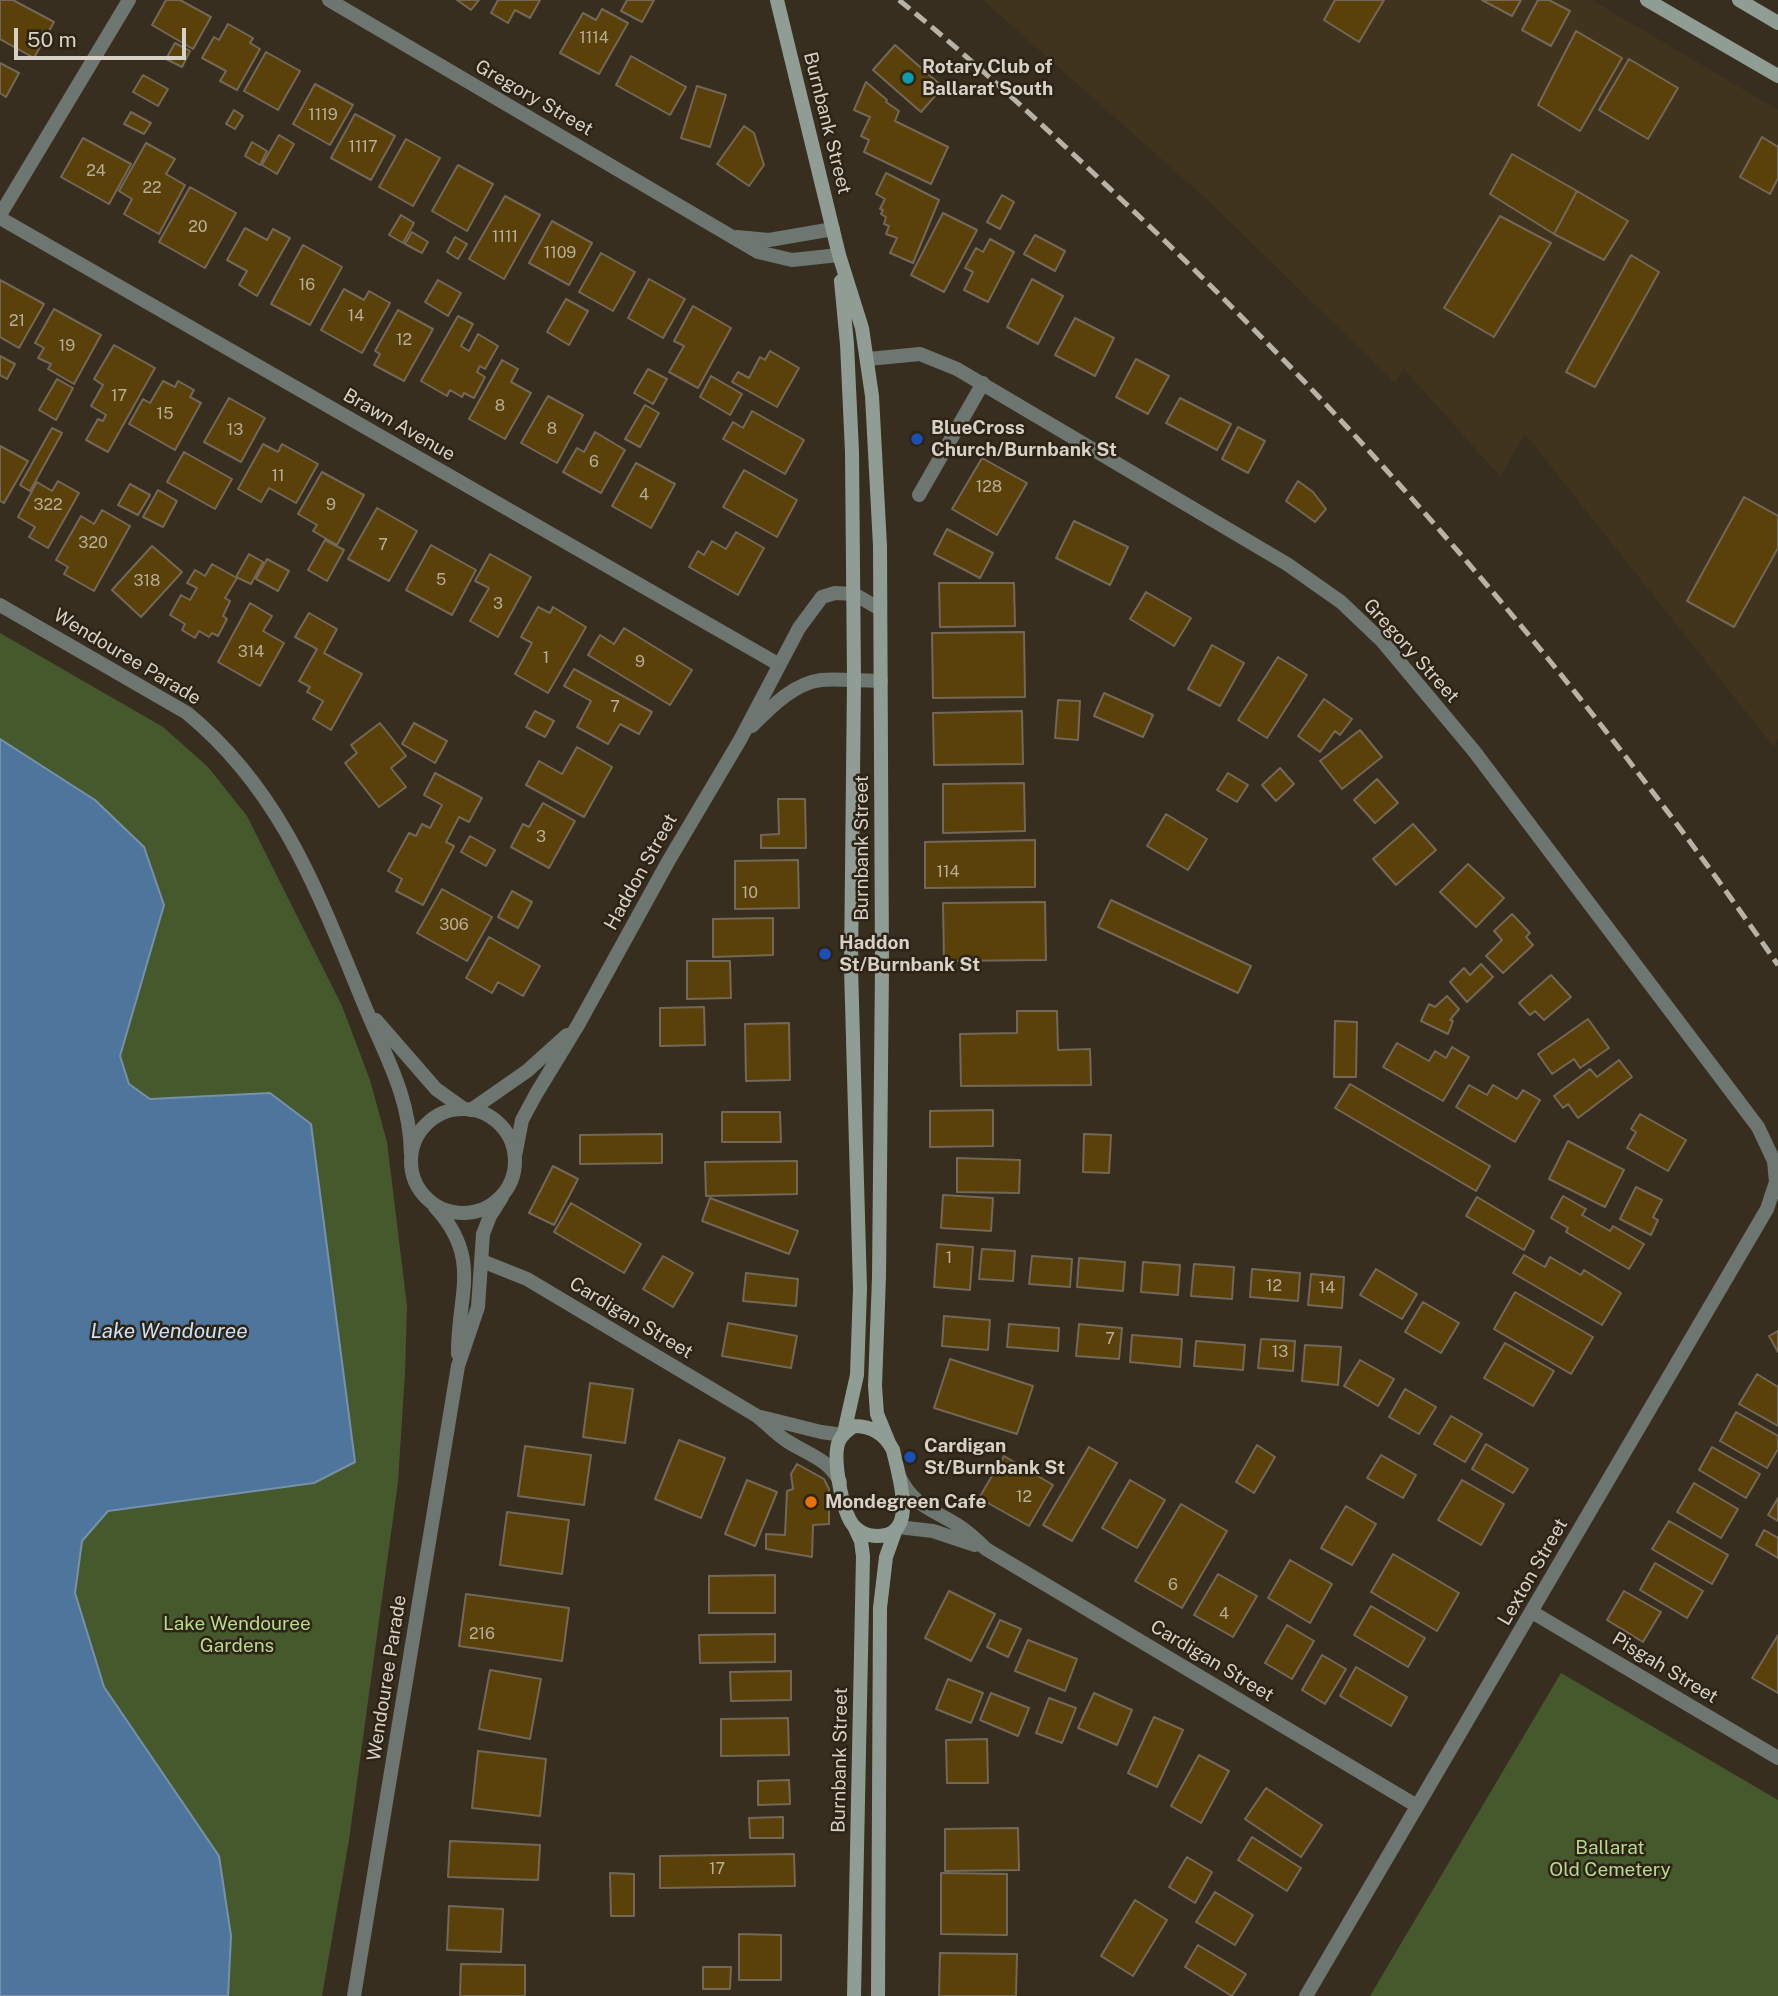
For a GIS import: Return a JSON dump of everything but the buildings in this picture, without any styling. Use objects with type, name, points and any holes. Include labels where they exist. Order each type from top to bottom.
[{"type":"main road","name":"Burnbank Street","points":[[777,0],[839,255],[858,313],[868,359],[878,481],[881,681],[879,1277],[875,1385],[877,1414],[898,1473],[904,1506],[903,1518],[886,1557],[880,1608],[878,1996]]},
{"type":"main road","points":[[1647,0],[1778,76]]},
{"type":"main road","points":[[1739,0],[1778,23]]},
{"type":"main road","name":"Burnbank Street","points":[[839,255],[852,439],[854,680],[850,967],[859,1330],[857,1375],[844,1434],[838,1442],[837,1452],[845,1510],[861,1541],[863,1556],[854,1996]]},
{"type":"main road","points":[[844,1434],[854,1426],[864,1426],[877,1430],[889,1443]]},
{"type":"main road","points":[[854,1526],[872,1536],[883,1536],[897,1528]]},
{"type":"street","points":[[0,217],[129,0]]},
{"type":"street","name":"Gregory Street","points":[[329,0],[758,252],[782,259],[810,260],[839,255]]},
{"type":"street","name":"Brawn Avenue","points":[[0,217],[778,664]]},
{"type":"street","name":"Gregory Street","points":[[719,230],[742,239],[762,240],[833,229]]},
{"type":"street","name":"Gregory Street","points":[[868,359],[920,354],[942,361],[1287,564],[1318,585],[1363,622],[1412,675],[1541,839],[1730,1088],[1758,1127],[1774,1161]]},
{"type":"street","points":[[919,495],[983,383]]},
{"type":"street","name":"Haddon Street","points":[[515,1156],[522,1120],[578,1025],[668,860],[740,740],[778,664],[820,598],[835,593],[854,594]]},
{"type":"street","points":[[854,594],[880,609]]},
{"type":"street","name":"Wendouree Parade","points":[[0,605],[178,708],[210,732],[234,756],[263,794],[288,834],[332,925],[406,1104],[411,1154]]},
{"type":"street","name":"Haddon Street","points":[[740,740],[767,711],[805,685],[820,680],[881,681]]},
{"type":"street","name":"Wendouree Parade","points":[[366,1008],[436,1089],[467,1110]]},
{"type":"street","name":"Haddon Street","points":[[467,1110],[527,1071],[578,1025]]},
{"type":"street","points":[[467,1110],[487,1115],[501,1125],[510,1139],[515,1156],[512,1178],[502,1197],[486,1209],[467,1213],[448,1211],[431,1202],[418,1189],[412,1172],[411,1154],[415,1140],[435,1117],[449,1111],[467,1110]]},
{"type":"street","name":"Lexton Street","points":[[1306,1996],[1766,1209],[1776,1182],[1774,1161]]},
{"type":"street","name":"Wendouree Parade","points":[[354,1996],[458,1366],[478,1307],[486,1225],[502,1197]]},
{"type":"street","name":"Wendouree Parade","points":[[431,1202],[450,1226],[464,1268],[458,1366]]},
{"type":"street","name":"Cardigan Street","points":[[482,1261],[527,1279],[757,1416],[784,1439],[816,1456],[830,1467],[840,1482]]},
{"type":"street","name":"Cardigan Street","points":[[757,1416],[821,1432],[844,1434]]},
{"type":"street","name":"Cardigan Street","points":[[898,1473],[913,1498],[922,1506],[959,1526],[986,1549],[1417,1806]]},
{"type":"street","name":"Cardigan Street","points":[[897,1528],[942,1533],[986,1549]]},
{"type":"street","name":"Pisgah Street","points":[[1532,1612],[1778,1758]]},
{"type":"shaded area","points":[[983,0],[1592,0],[1778,110],[1778,739],[1774,747],[1525,434],[1500,476],[1403,368],[1395,383],[1212,204]]},
{"type":"green space","name":"Lake Wendouree Gardens","points":[[0,633],[163,727],[208,767],[247,816],[342,1006],[370,1080],[387,1142],[407,1306],[398,1482],[349,1840],[322,1996],[228,1996],[231,1936],[219,1856],[104,1687],[75,1593],[82,1541],[106,1513],[270,1093],[150,1099],[129,1084],[120,1056],[164,905],[144,847],[95,800],[0,739]]},
{"type":"green space","name":"Ballarat Old Cemetery","points":[[1561,1673],[1778,1800],[1778,1996],[1370,1996]]},
{"type":"water","name":"Lake Wendouree","points":[[0,739],[95,800],[144,847],[164,905],[120,1056],[129,1084],[150,1099],[270,1093],[311,1124],[355,1462],[314,1483],[108,1511],[82,1541],[75,1593],[104,1687],[219,1856],[231,1936],[228,1996],[0,1996]]},
{"type":"railway","points":[[899,0],[985,73],[1124,202],[1302,379],[1388,472],[1471,566],[1630,762],[1778,965]]},
{"type":"place","name":"Rotary Club of Ballarat South","points":[[908,78]]},
{"type":"place","name":"BlueCross Church/Burnbank St","points":[[917,439]]},
{"type":"place","name":"Haddon St/Burnbank St","points":[[825,954]]},
{"type":"place","name":"Cardigan St/Burnbank St","points":[[910,1457]]},
{"type":"place","name":"Mondegreen Cafe","points":[[811,1502]]}]
